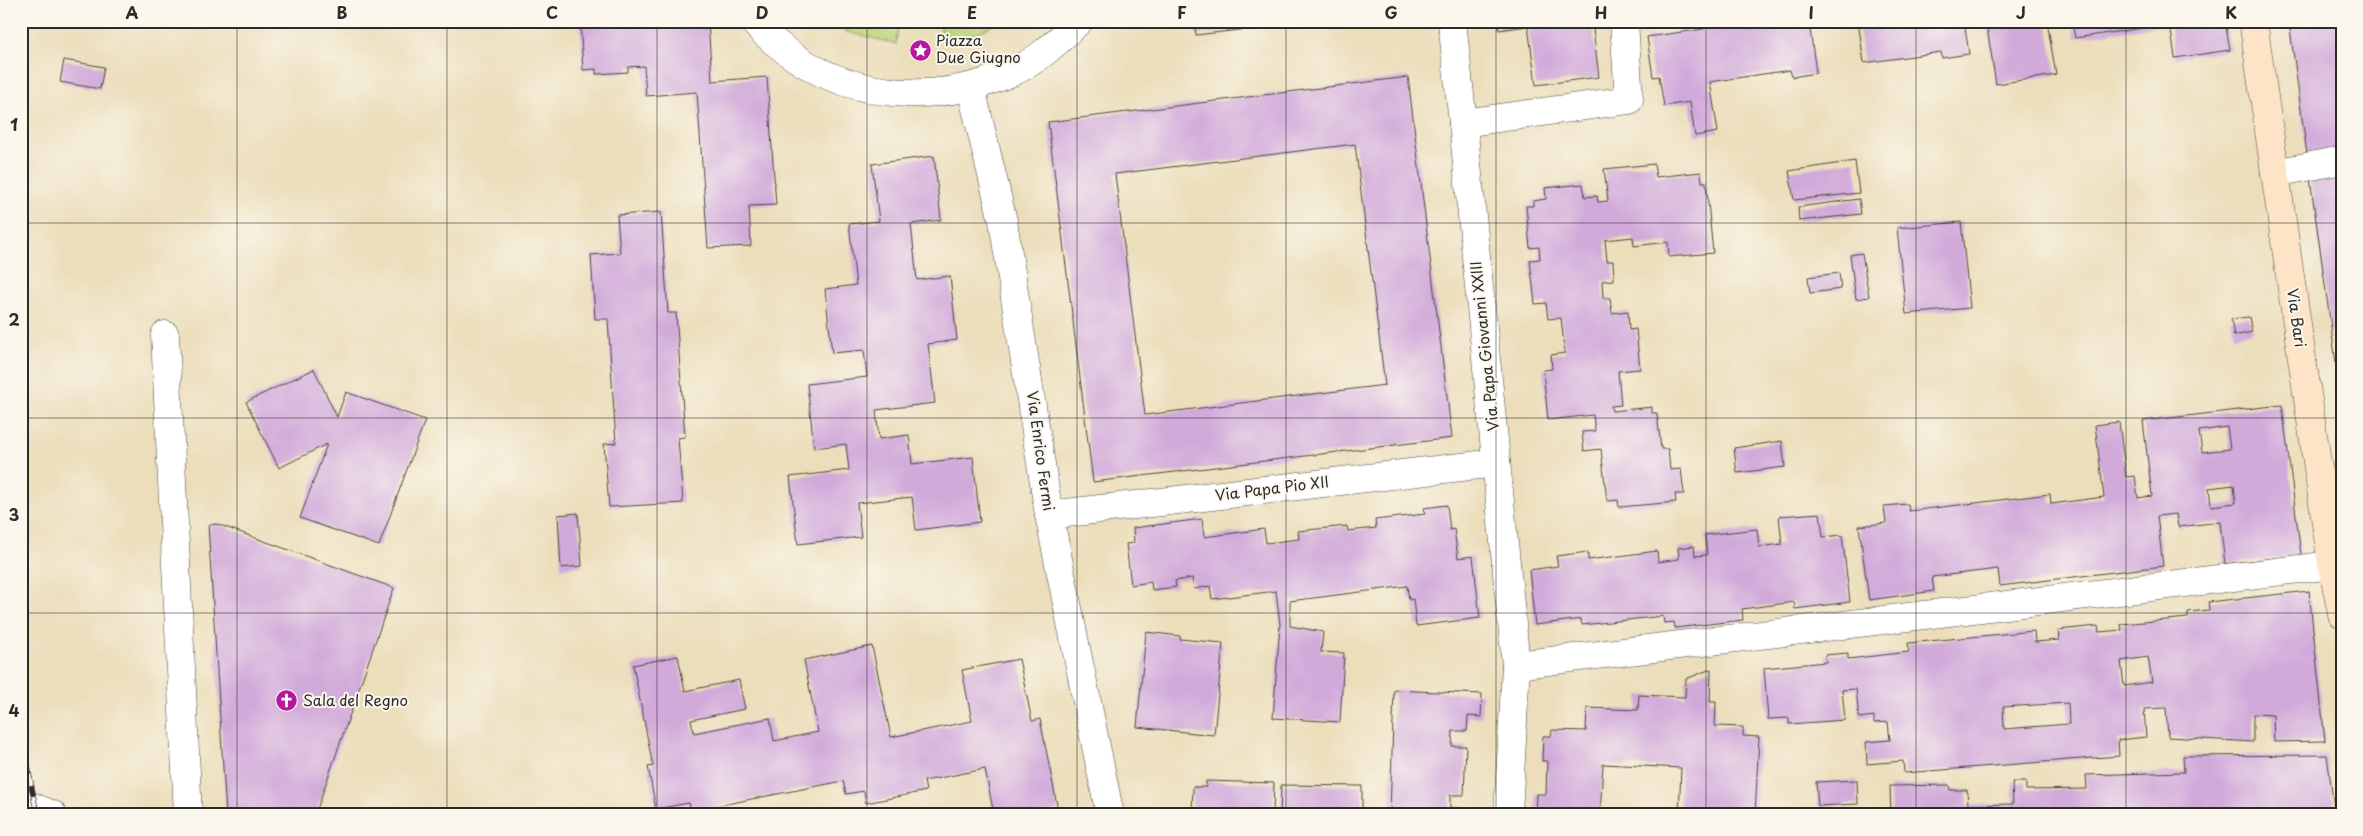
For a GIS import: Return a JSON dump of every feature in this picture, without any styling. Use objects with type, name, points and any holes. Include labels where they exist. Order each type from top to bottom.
[{"type":"street","points":[[753,21],[759,29],[797,60],[824,74],[869,90],[921,94],[971,88],[1011,73],[1046,52],[1079,21]]},
{"type":"street","name":"Via Papa Giovanni XXIII","points":[[1452,21],[1516,665],[1508,815]]},
{"type":"street","points":[[1463,123],[1629,100],[1624,21]]},
{"type":"street","name":"Via Bari","points":[[2253,21],[2332,565],[2342,614]]},
{"type":"street","name":"Via Enrico Fermi","points":[[971,88],[1003,221],[1049,515],[1110,815]]},
{"type":"street","points":[[2275,173],[2342,160]]},
{"type":"street","points":[[165,335],[188,815]]},
{"type":"street","name":"Via Papa Pio XII","points":[[1049,515],[1496,463]]},
{"type":"street","points":[[1516,665],[2332,565]]},
{"type":"street","points":[[21,802],[53,815]]},
{"type":"green space","points":[[827,21],[899,21],[896,44],[847,32]]},
{"type":"green space","points":[[939,21],[1002,21],[975,34],[942,41]]},
{"type":"building","points":[[580,21],[708,21],[712,81],[767,77],[776,205],[749,206],[751,246],[708,248],[697,92],[646,96],[644,66],[628,67],[628,72],[596,74],[596,69],[583,70]]},
{"type":"building","points":[[1194,21],[1256,21],[1257,28],[1196,35]]},
{"type":"building","points":[[1498,21],[1592,21],[1599,77],[1536,85],[1528,26],[1499,30]]},
{"type":"building","points":[[1703,21],[1809,21],[1816,73],[1792,77],[1790,70],[1710,82],[1718,132],[1695,136],[1690,102],[1664,106],[1659,76],[1653,77],[1647,37],[1704,29]]},
{"type":"building","points":[[1858,21],[1964,21],[1969,54],[1942,58],[1941,52],[1864,63]]},
{"type":"building","points":[[1986,21],[2047,21],[2056,75],[1996,84]]},
{"type":"building","points":[[2072,21],[2225,21],[2230,50],[2175,58],[2170,24],[2075,38]]},
{"type":"building","points":[[2289,21],[2342,21],[2342,155],[2308,162]]},
{"type":"building","points":[[64,60],[104,67],[100,89],[60,82]]},
{"type":"building","points":[[1408,77],[1452,438],[1093,482],[1048,122]],"holes":[[[1355,144],[1385,385],[1145,415],[1115,174]]]},
{"type":"building","points":[[934,156],[941,220],[911,224],[917,280],[950,276],[957,340],[928,344],[935,403],[876,410],[879,439],[909,435],[912,464],[973,457],[980,522],[916,530],[912,497],[857,503],[861,537],[798,544],[790,477],[849,470],[846,444],[814,448],[807,384],[867,377],[864,350],[832,353],[825,289],[856,285],[849,224],[879,221],[872,164]]},
{"type":"building","points":[[1855,161],[1859,193],[1794,200],[1789,171]]},
{"type":"building","points":[[1654,164],[1656,177],[1701,172],[1702,182],[1706,182],[1713,253],[1669,257],[1668,242],[1634,246],[1633,237],[1605,240],[1607,261],[1613,261],[1614,280],[1602,281],[1603,298],[1610,298],[1612,313],[1628,311],[1629,330],[1636,329],[1640,369],[1618,371],[1621,405],[1611,406],[1612,411],[1652,407],[1652,413],[1657,413],[1661,449],[1668,449],[1670,470],[1681,469],[1684,494],[1675,494],[1676,502],[1619,507],[1618,500],[1607,501],[1601,449],[1584,451],[1582,432],[1595,431],[1593,415],[1548,420],[1543,370],[1552,369],[1551,355],[1565,353],[1561,318],[1548,319],[1546,303],[1535,304],[1530,260],[1540,259],[1539,247],[1530,248],[1526,206],[1533,206],[1533,201],[1546,199],[1545,188],[1583,184],[1585,197],[1597,196],[1598,202],[1608,201],[1604,169]]},
{"type":"building","points":[[2342,173],[2342,363],[2336,363],[2310,178]]},
{"type":"building","points":[[1859,199],[1861,214],[1799,221],[1798,207]]},
{"type":"building","points":[[661,212],[668,313],[676,313],[685,437],[678,438],[683,503],[609,507],[604,444],[616,443],[608,319],[595,319],[591,255],[620,253],[617,215]]},
{"type":"building","points":[[1961,222],[1970,308],[1906,314],[1897,228]]},
{"type":"building","points":[[1862,253],[1869,297],[1856,299],[1850,255]]},
{"type":"building","points":[[1839,273],[1841,289],[1810,293],[1808,277]]},
{"type":"building","points":[[2249,317],[2252,332],[2234,336],[2231,319]]},
{"type":"building","points":[[314,369],[337,417],[346,392],[425,420],[379,546],[300,518],[327,444],[279,468],[246,402]]},
{"type":"building","points":[[2282,405],[2301,555],[2225,564],[2220,522],[2178,527],[2176,514],[2157,516],[2163,566],[2000,586],[1998,569],[1932,577],[1934,591],[1869,600],[1859,526],[1886,523],[1884,506],[1908,504],[1909,511],[2050,494],[2051,504],[2104,497],[2095,425],[2119,422],[2126,477],[2135,476],[2138,498],[2152,496],[2143,421]],"holes":[[[2227,427],[2230,449],[2202,452],[2199,431]],[[2234,485],[2236,503],[2211,506],[2209,488]]]},
{"type":"building","points":[[1782,441],[1785,467],[1737,473],[1734,448]]},
{"type":"building","points":[[1447,505],[1450,530],[1454,529],[1458,558],[1473,556],[1480,618],[1416,626],[1413,599],[1409,600],[1407,586],[1290,601],[1290,626],[1323,632],[1321,652],[1344,653],[1340,722],[1273,718],[1280,624],[1276,591],[1212,599],[1210,586],[1194,589],[1192,578],[1175,581],[1176,587],[1152,590],[1151,582],[1131,585],[1126,544],[1134,543],[1133,528],[1202,519],[1204,537],[1264,529],[1266,543],[1299,539],[1298,531],[1347,526],[1348,531],[1376,528],[1375,520],[1425,514],[1424,508]]},
{"type":"building","points":[[578,513],[582,566],[561,568],[558,515]]},
{"type":"building","points":[[1820,513],[1823,537],[1842,535],[1850,602],[1795,609],[1794,602],[1742,609],[1743,620],[1675,628],[1674,622],[1664,623],[1663,616],[1582,625],[1581,619],[1535,625],[1529,570],[1558,566],[1556,556],[1588,552],[1588,560],[1657,551],[1658,562],[1679,559],[1678,548],[1694,546],[1695,556],[1707,555],[1705,535],[1757,529],[1759,547],[1782,544],[1779,516]]},
{"type":"building","name":"Sala del Regno","points":[[217,524],[394,588],[315,815],[226,815],[208,525]]},
{"type":"building","points":[[2309,591],[2325,741],[2274,742],[2273,715],[2253,714],[2253,742],[2168,737],[2166,708],[2144,709],[2146,737],[2118,740],[2119,756],[1904,773],[1903,761],[1867,764],[1866,742],[1890,740],[1888,722],[1874,723],[1874,716],[1859,718],[1856,689],[1842,690],[1845,720],[1789,724],[1789,718],[1768,719],[1764,668],[1826,662],[1825,655],[1848,653],[1848,659],[1909,652],[1908,643],[2034,631],[2035,642],[2059,640],[2058,630],[2098,626],[2099,632],[2122,630],[2121,624],[2188,618],[2188,612],[2209,610],[2208,602]],"holes":[[[2148,657],[2152,682],[2124,686],[2121,661]],[[2068,703],[2069,724],[2004,729],[2003,707]]]},
{"type":"building","points":[[1146,632],[1180,636],[1180,639],[1223,643],[1214,735],[1137,727]]},
{"type":"building","points":[[872,646],[891,737],[972,721],[962,670],[1019,659],[1032,721],[1040,719],[1058,810],[1033,815],[994,815],[985,769],[924,781],[926,791],[866,803],[864,791],[846,794],[843,781],[691,811],[689,803],[656,809],[648,767],[653,766],[633,665],[678,656],[685,691],[739,680],[745,709],[691,720],[694,733],[770,718],[774,741],[818,732],[804,660]]},
{"type":"building","points":[[1711,669],[1710,702],[1716,702],[1715,726],[1743,727],[1743,736],[1759,737],[1755,815],[1679,815],[1681,768],[1603,764],[1600,815],[1535,815],[1536,794],[1546,794],[1547,761],[1542,761],[1543,736],[1551,736],[1552,730],[1586,731],[1587,708],[1638,710],[1639,695],[1685,697],[1686,679]]},
{"type":"building","points":[[1394,690],[1482,694],[1481,717],[1468,716],[1467,731],[1453,731],[1452,746],[1466,746],[1464,795],[1450,795],[1450,808],[1461,808],[1461,815],[1390,815]]},
{"type":"building","points":[[2327,755],[2335,815],[2112,815],[2112,808],[2066,811],[2067,815],[1891,815],[1890,786],[1949,785],[1950,790],[1967,790],[1968,805],[2013,804],[2012,782],[2026,782],[2026,790],[2087,789],[2086,775],[2184,772],[2183,756]]},
{"type":"building","points":[[1857,780],[1858,804],[1818,806],[1816,782]]},
{"type":"building","points":[[1206,781],[1274,783],[1273,815],[1192,815],[1193,787],[1206,787]]},
{"type":"building","points":[[1281,785],[1362,786],[1362,815],[1280,815]]},
{"type":"railway","points":[[21,731],[37,815]]},
{"type":"place","name":"Piazza Due Giugno","points":[[920,50]]},
{"type":"place","name":"Sala del Regno","points":[[287,701]]}]
